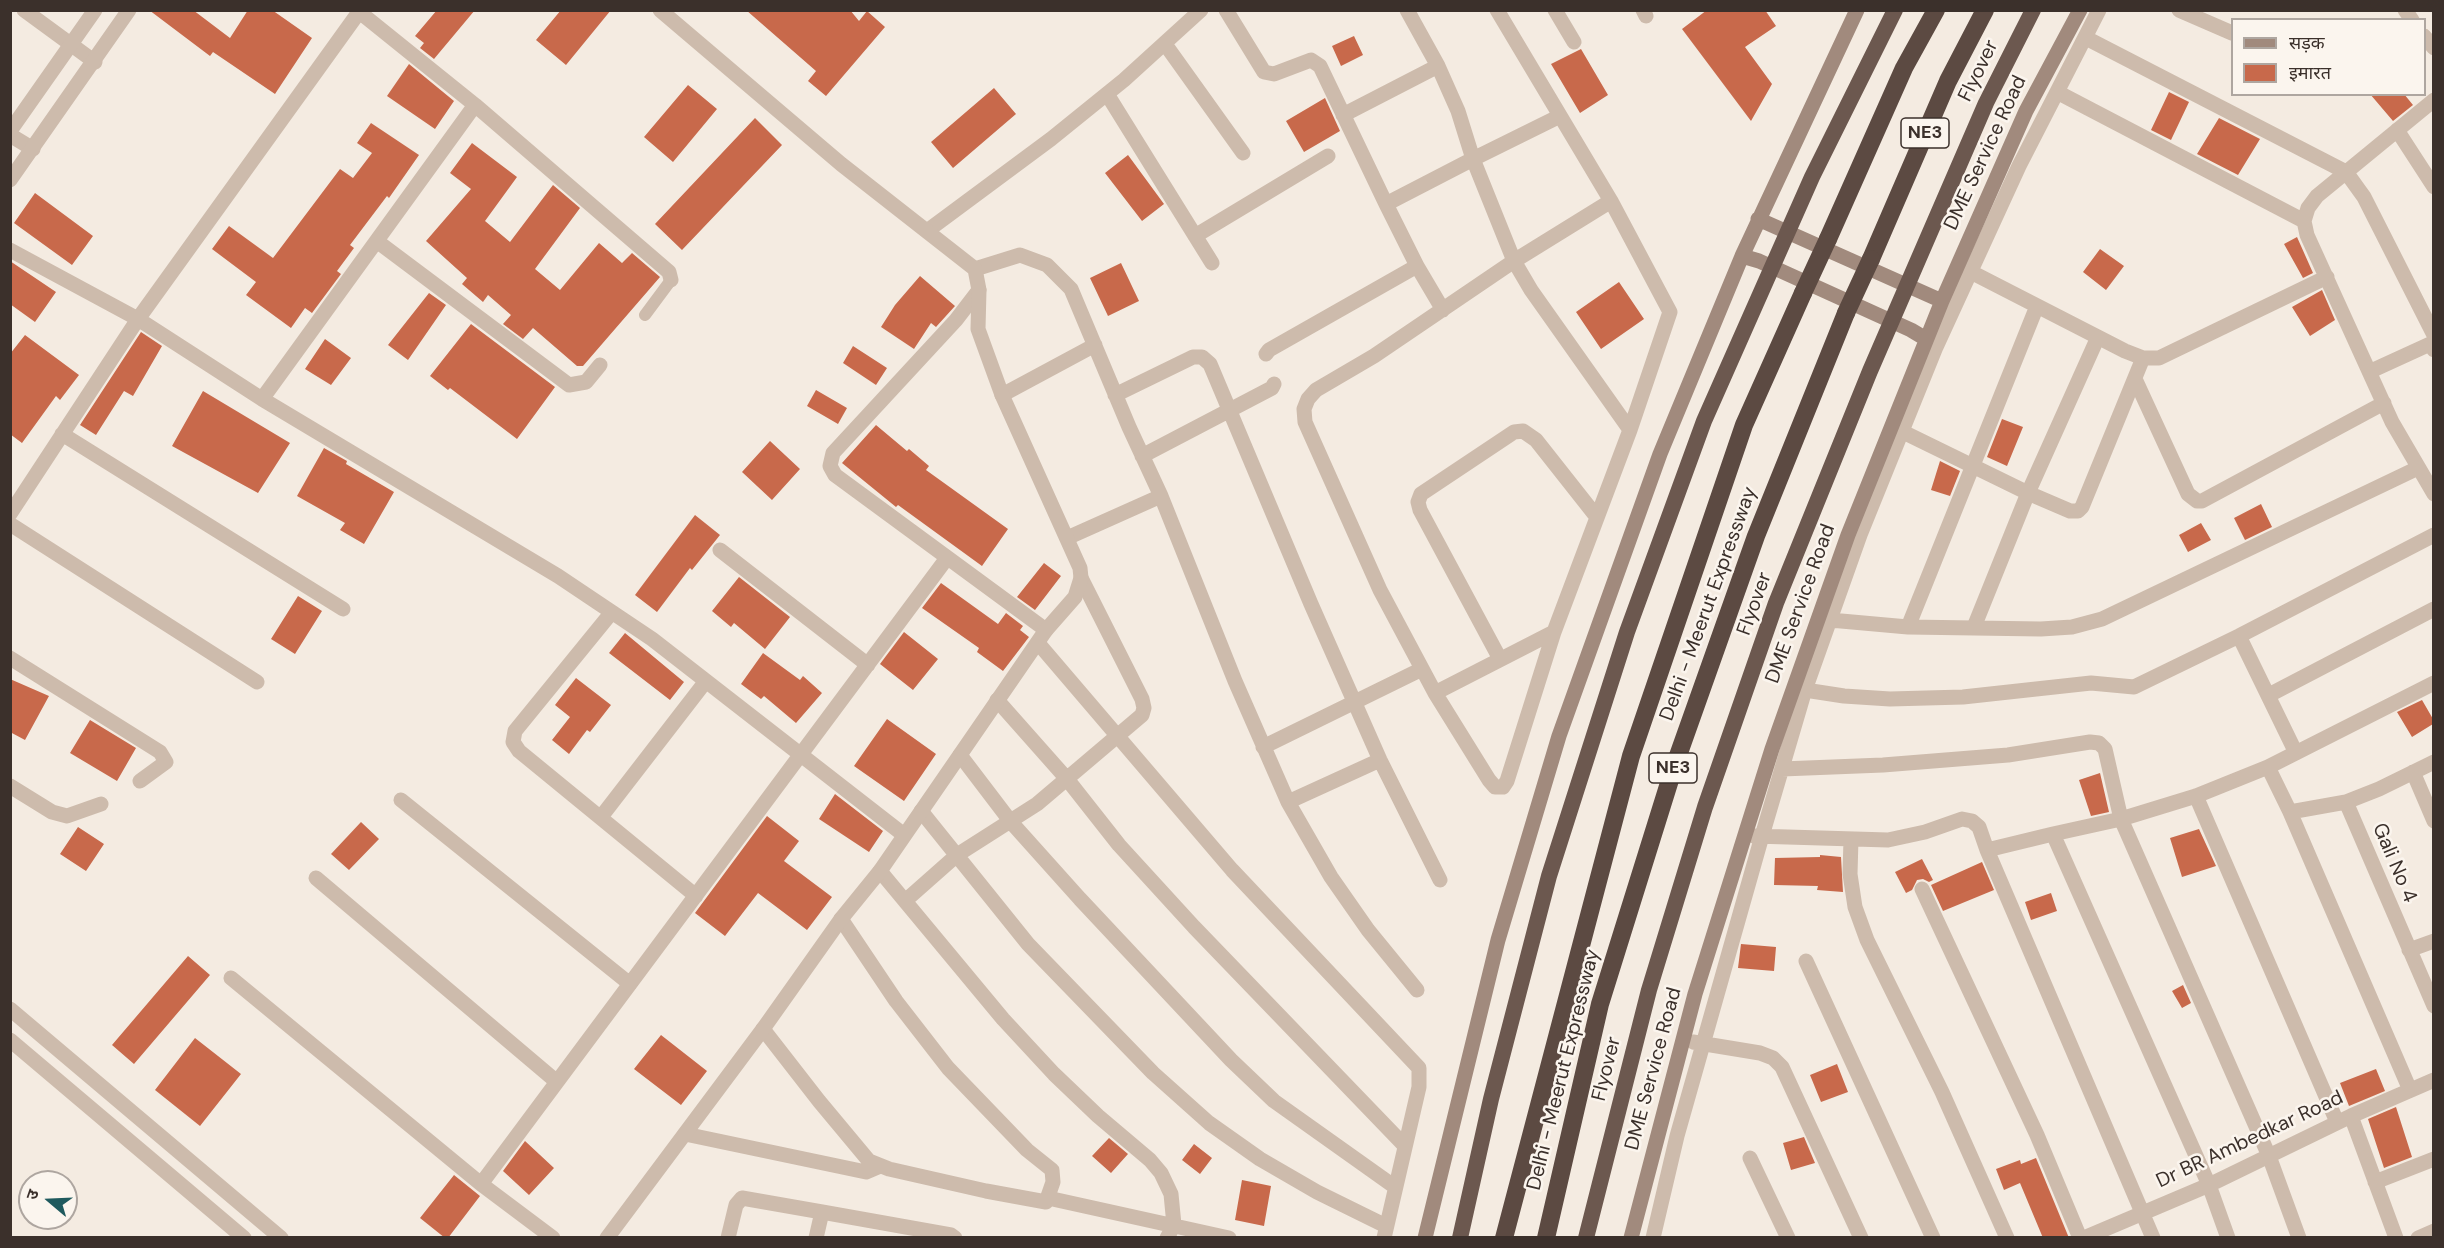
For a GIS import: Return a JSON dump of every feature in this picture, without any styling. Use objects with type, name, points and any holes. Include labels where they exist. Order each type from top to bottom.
[{"type":"highway","points":[[1460,1238],[1491,1100],[1549,876],[1627,632],[1704,421],[1812,177],[1894,10]]},
{"type":"highway","name":"Delhi - Meerut Expressway","points":[[1504,1238],[1631,756],[1744,425],[1904,68],[1936,10]]},
{"type":"highway","name":"Delhi - Meerut Expressway","points":[[1546,1238],[1600,1004],[1674,767],[1756,536],[1846,313],[1948,81],[1985,10]]},
{"type":"highway","name":"Flyover","points":[[1586,1238],[1652,979],[1705,807],[1776,603],[1870,371],[1986,103],[2033,10]]},
{"type":"main road","points":[[1425,1238],[1498,940],[1559,736],[1660,454],[1758,219],[1857,10]]},
{"type":"main road","name":"DME Service Road","points":[[1631,1238],[1695,994],[1772,749],[1848,535],[1942,301],[2026,111],[2080,10]]},
{"type":"main road","points":[[1758,219],[1942,301]]},
{"type":"main road","points":[[1742,256],[1759,261],[1890,320],[1926,339]]},
{"type":"street","points":[[24,10],[95,62]]},
{"type":"street","points":[[33,149],[10,133],[95,10]]},
{"type":"street","points":[[10,180],[95,62],[129,10]]},
{"type":"street","points":[[660,10],[840,164],[975,269],[979,290],[978,329],[1002,395],[1080,568],[1081,578],[1142,699],[1144,708],[1142,716],[1118,737],[1037,804],[957,855],[905,901]]},
{"type":"street","points":[[927,231],[1051,139],[1107,94],[1201,10]]},
{"type":"street","points":[[1226,10],[1264,72],[1274,74],[1304,61],[1316,62],[1417,266],[1443,310]]},
{"type":"street","points":[[1407,10],[1438,66],[1458,111],[1473,159],[1514,261],[1531,290],[1630,430]]},
{"type":"street","points":[[1497,10],[1611,201],[1670,312],[1630,430],[1554,632],[1503,787],[1495,787],[1434,693],[1376,579],[1305,422],[1304,409],[1308,399],[1316,390],[1374,356],[1514,261],[1611,201]]},
{"type":"street","points":[[1555,10],[1574,42]]},
{"type":"street","points":[[1653,1238],[1677,1136],[1762,836],[1805,690],[1860,535],[1936,347],[2019,166],[2099,10]]},
{"type":"street","points":[[2179,10],[2231,33]]},
{"type":"street","points":[[10,514],[138,319],[358,11],[475,105],[669,272],[671,280]]},
{"type":"street","points":[[2085,38],[2346,172],[2364,198],[2433,343],[2370,371]]},
{"type":"street","points":[[1164,44],[1243,153]]},
{"type":"street","points":[[1343,115],[1438,66]]},
{"type":"street","points":[[2057,92],[2304,221]]},
{"type":"street","points":[[1107,94],[1212,263]]},
{"type":"street","points":[[2433,100],[2317,196],[2308,208],[2304,221],[2307,235],[2392,422],[2433,494]]},
{"type":"street","points":[[262,399],[378,242],[475,105]]},
{"type":"street","points":[[1386,204],[1560,116]]},
{"type":"street","points":[[2397,130],[2433,187]]},
{"type":"street","points":[[1195,236],[1328,156]]},
{"type":"street","points":[[378,242],[569,385],[586,382],[600,365]]},
{"type":"street","points":[[10,250],[138,319],[262,399],[558,576],[652,639],[904,835]]},
{"type":"street","points":[[975,269],[1020,255],[1047,265],[1071,289],[1115,395],[1161,496],[1263,747],[1288,802],[1332,878],[1368,930],[1417,990]]},
{"type":"street","points":[[1266,354],[1269,350],[1417,266]]},
{"type":"street","points":[[1971,272],[2144,358],[2159,358],[2175,352],[2327,278]]},
{"type":"street","points":[[921,811],[1015,928],[1153,1073],[1209,1123],[1260,1159],[1385,1232],[1419,1087],[1419,1068],[1284,927],[1118,737],[1042,636],[947,558],[835,475],[830,466],[833,453],[956,320],[979,290]]},
{"type":"street","points":[[1908,627],[2037,306]]},
{"type":"street","points":[[1974,627],[2028,493],[2098,337]]},
{"type":"street","points":[[1002,395],[1095,345]]},
{"type":"street","points":[[1115,395],[1193,357],[1202,357],[1210,364],[1311,604],[1380,760],[1440,880]]},
{"type":"street","points":[[1901,431],[2028,493],[2070,511],[2078,511],[2082,507],[2144,358]]},
{"type":"street","points":[[2135,379],[2188,494],[2197,501],[2202,501],[2384,403]]},
{"type":"street","points":[[1142,456],[1230,411],[1272,388],[1274,384]]},
{"type":"street","points":[[1500,659],[1420,510],[1418,502],[1421,494],[1514,432],[1522,431],[1536,440],[1596,516]]},
{"type":"street","points":[[62,434],[343,609]]},
{"type":"street","points":[[1830,620],[1908,627],[2041,629],[2072,627],[2102,618],[2418,468]]},
{"type":"street","points":[[1067,538],[1161,496]]},
{"type":"street","points":[[10,524],[257,682]]},
{"type":"street","points":[[1805,690],[1844,696],[1890,699],[1963,697],[2091,683],[2134,687],[2239,636],[2433,535]]},
{"type":"street","points":[[720,549],[868,665]]},
{"type":"street","points":[[481,1184],[947,558]]},
{"type":"street","points":[[607,1238],[763,1029],[841,919],[880,871],[1042,636],[1075,597],[1081,578]]},
{"type":"street","points":[[2269,695],[2433,609]]},
{"type":"street","points":[[612,612],[515,731],[513,742],[519,751],[696,896]]},
{"type":"street","points":[[1434,693],[1554,632]]},
{"type":"street","points":[[2239,636],[2296,753]]},
{"type":"street","points":[[10,658],[160,752],[166,762],[140,781]]},
{"type":"street","points":[[1263,747],[1422,669]]},
{"type":"street","points":[[601,817],[706,681]]},
{"type":"street","points":[[1987,850],[2121,819],[2196,796],[2268,767],[2433,683]]},
{"type":"street","points":[[997,700],[1067,779],[1119,845],[1194,927],[1405,1146]]},
{"type":"street","points":[[1782,769],[1958,760],[2008,755],[2090,742],[2098,743],[2105,749],[2121,819],[2270,1156],[2299,1238]]},
{"type":"street","points":[[960,755],[1011,822],[1198,1027],[1266,1093],[1324,1138],[1395,1187]]},
{"type":"street","points":[[1288,802],[1380,760]]},
{"type":"street","points":[[2290,812],[2346,802],[2379,789],[2433,762]]},
{"type":"street","points":[[2268,767],[2290,812],[2410,1090]]},
{"type":"street","points":[[2412,772],[2433,821]]},
{"type":"street","points":[[10,786],[52,812],[67,816],[101,804]]},
{"type":"street","points":[[2196,796],[2375,1182],[2396,1238]]},
{"type":"street","points":[[401,800],[630,984]]},
{"type":"street","name":"Gali No 4","points":[[2346,802],[2433,1006]]},
{"type":"street","points":[[1745,836],[1888,840],[1925,832],[1962,819],[1972,821],[1979,827],[2144,1212],[2153,1238]]},
{"type":"street","points":[[2053,834],[2209,1185],[2228,1238]]},
{"type":"street","points":[[1851,839],[1850,874],[1855,907],[1867,940],[1942,1092],[2007,1238]]},
{"type":"street","points":[[880,871],[1025,1043],[1098,1116],[1156,1167],[1171,1194],[1171,1231]]},
{"type":"street","points":[[316,878],[557,1082]]},
{"type":"street","points":[[1922,889],[2037,1135],[2079,1238]]},
{"type":"street","points":[[763,1029],[856,1148],[869,1161],[880,1166],[1042,1203],[1048,1198],[1053,1182],[1052,1170],[1012,1136],[948,1068],[896,1001],[841,919]]},
{"type":"street","points":[[2409,950],[2433,941]]},
{"type":"street","points":[[1806,961],[1933,1238]]},
{"type":"street","points":[[231,978],[481,1184],[553,1238]]},
{"type":"street","points":[[10,1010],[281,1238]]},
{"type":"street","points":[[10,1040],[244,1238]]},
{"type":"street","points":[[1683,1040],[1760,1053],[1773,1058],[1782,1067],[1861,1238]]},
{"type":"street","name":"Dr BR Ambedkar Road","points":[[2084,1238],[2209,1185],[2344,1119],[2433,1080]]},
{"type":"street","points":[[684,1134],[866,1172],[880,1166]]},
{"type":"street","points":[[1750,1158],[1788,1238]]},
{"type":"street","points":[[2375,1182],[2433,1159]]},
{"type":"street","points":[[728,1238],[736,1205],[742,1198],[822,1212],[903,1232],[951,1235],[955,1238]]},
{"type":"street","points":[[1048,1198],[1171,1231],[1229,1238]]},
{"type":"street","points":[[816,1238],[822,1212]]},
{"type":"street","points":[[2418,1238],[2433,1231]]},
{"type":"lane","points":[[645,315],[671,280]]},
{"type":"building","points":[[149,10],[193,10],[230,38],[248,10],[272,10],[312,38],[275,94],[213,52],[210,56]]},
{"type":"building","points":[[437,10],[475,10],[434,59],[420,48],[424,43],[415,36]]},
{"type":"building","points":[[561,10],[611,10],[566,65],[536,40]]},
{"type":"building","points":[[746,10],[850,10],[859,21],[867,11],[885,27],[826,96],[808,81],[816,71]]},
{"type":"building","points":[[1707,10],[1765,10],[1776,26],[1745,47],[1772,84],[1751,121],[1682,29]]},
{"type":"building","points":[[1354,36],[1363,55],[1341,66],[1332,46]]},
{"type":"building","points":[[1581,49],[1608,95],[1580,113],[1551,64]]},
{"type":"building","points":[[409,64],[454,101],[435,129],[387,96]]},
{"type":"building","points":[[688,85],[717,109],[673,162],[644,137]]},
{"type":"building","points":[[994,88],[1016,114],[953,168],[931,142]]},
{"type":"building","points":[[2169,92],[2189,102],[2171,140],[2151,130]]},
{"type":"building","points":[[2372,96],[2406,96],[2413,105],[2393,121]]},
{"type":"building","points":[[1325,98],[1340,131],[1304,152],[1286,121]]},
{"type":"building","points":[[755,118],[782,145],[682,250],[655,224]]},
{"type":"building","points":[[2219,118],[2260,139],[2238,175],[2197,154]]},
{"type":"building","points":[[371,123],[419,155],[389,198],[387,196],[350,245],[354,248],[337,271],[341,274],[312,313],[305,308],[291,328],[246,295],[256,282],[212,249],[229,226],[273,258],[340,169],[353,178],[372,153],[357,143]]},
{"type":"building","points":[[472,143],[517,177],[485,221],[510,242],[553,185],[580,208],[535,269],[560,290],[599,243],[622,263],[632,253],[660,277],[583,366],[577,366],[533,328],[523,339],[503,324],[511,315],[488,295],[483,302],[462,284],[467,278],[426,241],[471,189],[450,173]]},
{"type":"building","points":[[1128,155],[1164,204],[1142,221],[1105,173]]},
{"type":"building","points":[[35,193],[93,236],[72,265],[14,223]]},
{"type":"building","points":[[2297,237],[2313,273],[2303,278],[2284,244]]},
{"type":"building","points":[[2100,249],[2124,266],[2106,290],[2083,272]]},
{"type":"building","points":[[10,261],[56,292],[35,322],[10,304]]},
{"type":"building","points":[[1121,263],[1139,301],[1108,316],[1090,278]]},
{"type":"building","points":[[920,276],[955,306],[936,327],[931,323],[914,349],[881,327],[895,305]]},
{"type":"building","points":[[1619,282],[1644,319],[1601,349],[1576,312]]},
{"type":"building","points":[[2322,290],[2335,320],[2310,336],[2292,307]]},
{"type":"building","points":[[429,293],[446,305],[408,360],[388,345]]},
{"type":"building","points":[[471,324],[555,387],[517,439],[450,388],[448,390],[430,376]]},
{"type":"building","points":[[141,332],[162,346],[133,396],[124,391],[96,435],[80,425]]},
{"type":"building","points":[[25,335],[79,375],[60,400],[56,396],[22,443],[10,434],[10,354]]},
{"type":"building","points":[[325,339],[351,358],[331,385],[305,369]]},
{"type":"building","points":[[853,346],[887,368],[876,385],[843,363]]},
{"type":"building","points":[[816,390],[847,408],[838,424],[807,406]]},
{"type":"building","points":[[203,391],[290,443],[258,493],[172,446]]},
{"type":"building","points":[[2002,419],[2023,427],[2007,466],[1987,457]]},
{"type":"building","points":[[876,425],[929,466],[926,470],[1008,529],[982,566],[898,505],[896,507],[842,463]]},
{"type":"building","points":[[770,441],[800,469],[772,500],[742,472]]},
{"type":"building","points":[[324,448],[347,461],[346,464],[394,492],[364,544],[340,530],[345,523],[297,496]]},
{"type":"building","points":[[1940,461],[1960,471],[1950,496],[1931,490]]},
{"type":"building","points":[[2261,504],[2272,527],[2245,540],[2234,518]]},
{"type":"building","points":[[695,515],[720,535],[692,570],[690,568],[657,612],[635,595]]},
{"type":"building","points":[[2201,523],[2211,540],[2188,552],[2179,535]]},
{"type":"building","points":[[1044,563],[1061,576],[1035,610],[1017,597]]},
{"type":"building","points":[[739,577],[790,617],[765,649],[734,623],[731,627],[712,611]]},
{"type":"building","points":[[941,583],[998,624],[1006,613],[1023,626],[1020,630],[1029,637],[1003,671],[977,652],[979,648],[922,608]]},
{"type":"building","points":[[298,596],[322,611],[295,654],[271,639]]},
{"type":"building","points":[[904,632],[938,659],[913,690],[880,664]]},
{"type":"building","points":[[625,633],[684,682],[670,700],[609,653]]},
{"type":"building","points":[[763,653],[800,680],[803,676],[822,693],[796,723],[764,696],[761,699],[741,684]]},
{"type":"building","points":[[576,678],[611,705],[590,732],[587,730],[569,754],[552,740],[570,717],[555,705]]},
{"type":"building","points":[[10,679],[49,696],[25,740],[10,732]]},
{"type":"building","points":[[2422,700],[2433,719],[2433,724],[2412,737],[2397,712]]},
{"type":"building","points":[[887,719],[936,754],[904,801],[854,766]]},
{"type":"building","points":[[90,720],[136,748],[117,781],[70,753]]},
{"type":"building","points":[[2100,773],[2109,812],[2091,816],[2079,780]]},
{"type":"building","points":[[835,794],[883,831],[869,852],[819,819]]},
{"type":"building","points":[[767,816],[799,841],[784,861],[832,897],[807,930],[758,893],[725,936],[695,913]]},
{"type":"building","points":[[361,822],[379,839],[349,870],[331,854]]},
{"type":"building","points":[[78,827],[104,844],[86,871],[60,854]]},
{"type":"building","points":[[2199,829],[2216,866],[2182,877],[2170,838]]},
{"type":"building","points":[[1820,855],[1841,857],[1843,892],[1817,890],[1818,886],[1774,885],[1775,858],[1820,857]]},
{"type":"building","points":[[1922,859],[1933,880],[1929,882],[1923,879],[1917,880],[1912,890],[1906,893],[1895,872]]},
{"type":"building","points":[[1982,862],[1994,890],[1943,911],[1931,885]]},
{"type":"building","points":[[2051,893],[2057,911],[2031,920],[2025,902]]},
{"type":"building","points":[[1741,944],[1776,947],[1774,971],[1738,968]]},
{"type":"building","points":[[188,956],[210,975],[134,1064],[112,1045]]},
{"type":"building","points":[[2183,985],[2191,1003],[2182,1008],[2172,991]]},
{"type":"building","points":[[661,1035],[707,1071],[681,1105],[634,1069]]},
{"type":"building","points":[[195,1038],[241,1074],[200,1126],[155,1090]]},
{"type":"building","points":[[1837,1064],[1848,1092],[1821,1102],[1810,1075]]},
{"type":"building","points":[[2376,1069],[2385,1091],[2349,1106],[2340,1083]]},
{"type":"building","points":[[2396,1107],[2412,1157],[2384,1168],[2368,1119]]},
{"type":"building","points":[[1804,1137],[1815,1163],[1791,1170],[1783,1143]]},
{"type":"building","points":[[1109,1138],[1128,1154],[1111,1173],[1092,1156]]},
{"type":"building","points":[[525,1141],[554,1168],[529,1195],[503,1171]]},
{"type":"building","points":[[1194,1144],[1212,1158],[1200,1174],[1182,1160]]},
{"type":"building","points":[[2036,1158],[2069,1238],[2043,1238],[2020,1183],[2004,1190],[1996,1169],[2020,1160],[2021,1164]]},
{"type":"building","points":[[454,1175],[480,1196],[448,1238],[445,1238],[420,1218]]},
{"type":"building","points":[[1242,1180],[1271,1186],[1264,1226],[1235,1220]]}]
